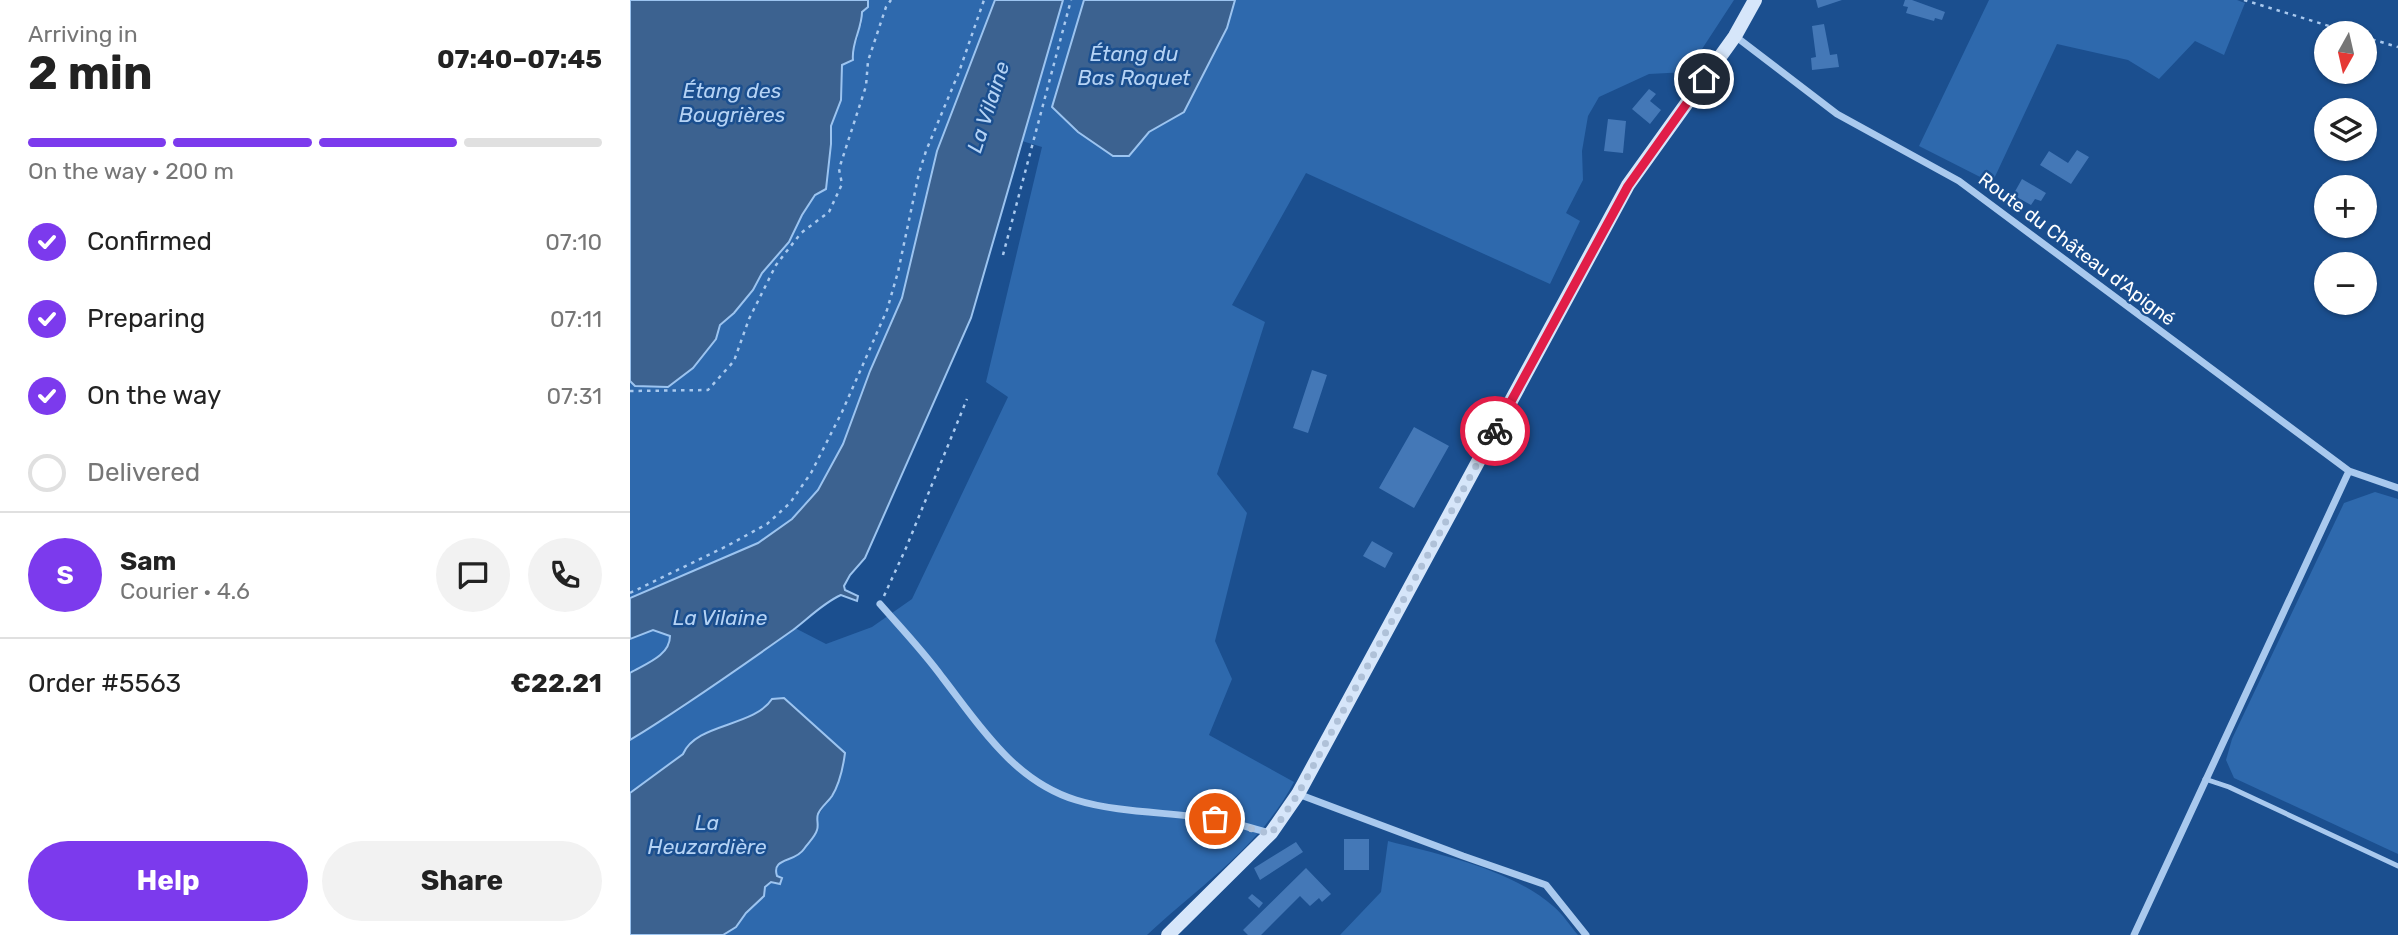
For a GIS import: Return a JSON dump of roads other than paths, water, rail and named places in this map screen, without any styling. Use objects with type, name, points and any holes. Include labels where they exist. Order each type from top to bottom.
[{"type":"street","points":[[1168,935],[1271,834],[1298,794],[1628,186],[1735,36],[1755,0]]},
{"type":"street","name":"Route du Château d'Apigné","points":[[1735,36],[1837,114],[1959,181],[2349,471],[2398,488]]},
{"type":"street","points":[[2134,935],[2349,471]]},
{"type":"street","points":[[880,604],[940,674],[993,743],[1023,773],[1044,787],[1077,801],[1137,811],[1215,819],[1271,834]]},
{"type":"street","points":[[1298,794],[1546,885],[1586,935]]},
{"type":"lane","points":[[2205,779],[2255,799],[2398,866]]},
{"type":"water","name":"Étang des Bougrières","points":[[630,0],[868,0],[868,7],[862,12],[853,60],[842,65],[841,100],[831,126],[826,189],[815,195],[789,242],[762,273],[753,290],[734,313],[720,325],[716,339],[693,368],[668,387],[635,386],[630,381]]},
{"type":"water","name":"La Vilaine","points":[[995,0],[1063,0],[971,318],[865,558],[844,586],[845,590],[858,596],[857,601],[841,595],[834,598],[732,673],[630,740],[630,673],[661,654],[669,643],[670,636],[653,630],[630,639],[630,598],[758,543],[792,519],[818,490],[843,444],[870,371],[902,298],[937,151]]},
{"type":"water","name":"Étang du Bas Roquet","points":[[1084,0],[1235,0],[1227,28],[1184,112],[1149,132],[1129,156],[1113,156],[1078,132],[1052,107]]},
{"type":"water","name":"La Heuzardière","points":[[784,698],[845,753],[837,786],[818,814],[815,835],[800,853],[777,866],[777,876],[782,878],[780,884],[771,882],[765,887],[764,896],[736,927],[723,935],[630,935],[630,793],[683,754],[700,736],[752,715],[772,699]]}]
